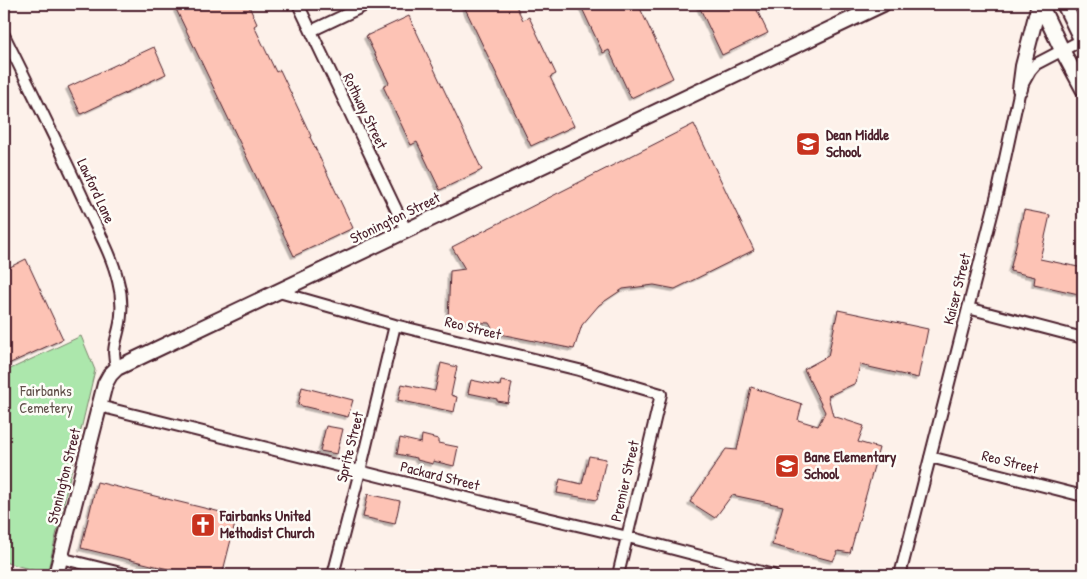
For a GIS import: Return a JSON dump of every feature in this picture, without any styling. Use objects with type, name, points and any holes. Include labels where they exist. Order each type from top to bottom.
[{"type":"street","name":"Rothway Street","points":[[298,4],[406,230]]},
{"type":"street","points":[[311,31],[368,4]]},
{"type":"street","name":"Stonington Street","points":[[56,575],[105,384],[117,368],[883,4]]},
{"type":"street","points":[[1040,4],[1083,89]]},
{"type":"street","points":[[1020,89],[1023,66],[1040,4]]},
{"type":"street","points":[[1064,4],[1082,42]]},
{"type":"street","name":"Lawford Lane","points":[[4,35],[70,170],[112,262],[121,295],[121,316],[113,352],[117,368]]},
{"type":"street","name":"Kaiser Street","points":[[900,575],[998,191],[1020,89],[1036,64],[1082,42]]},
{"type":"street","name":"Reo Street","points":[[279,292],[395,325],[579,370],[661,394]]},
{"type":"street","points":[[968,308],[1083,338]]},
{"type":"street","name":"Sprite Street","points":[[333,575],[395,325]]},
{"type":"street","name":"Premier Street","points":[[618,575],[661,394]]},
{"type":"street","name":"Packard Street","points":[[99,406],[774,575]]},
{"type":"street","name":"Reo Street","points":[[930,457],[1083,496]]},
{"type":"street","points":[[60,558],[129,575]]},
{"type":"green space","name":"Fairbanks Cemetery","points":[[81,336],[95,370],[47,574],[4,562],[4,372]]},
{"type":"building","points":[[187,4],[248,4],[257,24],[254,26],[276,72],[280,70],[353,228],[294,256],[176,9]]},
{"type":"building","points":[[463,4],[515,4],[523,20],[529,17],[556,74],[550,77],[574,126],[531,146]]},
{"type":"building","points":[[580,4],[638,4],[673,78],[631,98],[609,50],[603,53]]},
{"type":"building","points":[[698,4],[754,4],[768,33],[722,55]]},
{"type":"building","points":[[409,16],[482,170],[440,190],[417,142],[411,145],[383,86],[389,83],[366,36]]},
{"type":"building","points":[[154,47],[166,74],[81,114],[68,87]]},
{"type":"building","points":[[694,124],[754,250],[675,289],[654,285],[623,289],[599,305],[582,325],[574,349],[495,333],[489,323],[448,321],[450,271],[465,269],[452,247]]},
{"type":"building","points":[[1024,210],[1050,215],[1040,259],[1083,268],[1083,295],[1034,284],[1035,277],[1010,271]]},
{"type":"building","points":[[26,259],[63,339],[4,366],[4,270]]},
{"type":"building","points":[[838,310],[928,329],[918,378],[860,365],[856,383],[828,396],[833,416],[864,426],[858,442],[879,448],[850,553],[838,551],[833,561],[772,545],[783,506],[732,495],[715,518],[690,502],[726,449],[737,450],[751,387],[802,404],[798,420],[818,426],[825,412],[804,369],[828,356]]},
{"type":"building","points":[[441,363],[457,367],[451,395],[457,397],[454,412],[398,400],[402,384],[435,391]]},
{"type":"building","points":[[471,380],[500,386],[501,381],[512,383],[508,403],[468,393]]},
{"type":"building","points":[[302,387],[353,400],[348,417],[298,405]]},
{"type":"building","points":[[326,426],[343,429],[337,454],[320,451]]},
{"type":"building","points":[[422,435],[438,439],[438,443],[458,447],[454,466],[433,461],[433,464],[397,454],[400,438],[421,443]]},
{"type":"building","points":[[589,456],[606,459],[597,500],[557,493],[560,479],[582,484]]},
{"type":"building","points":[[97,482],[237,516],[222,575],[193,575],[81,548]]},
{"type":"building","points":[[368,494],[400,501],[395,524],[363,517]]},
{"type":"place","name":"Dean Middle School","points":[[808,144]]},
{"type":"place","name":"Bane Elementary School","points":[[787,466]]},
{"type":"place","name":"Fairbanks United Methodist Church","points":[[203,525]]}]
